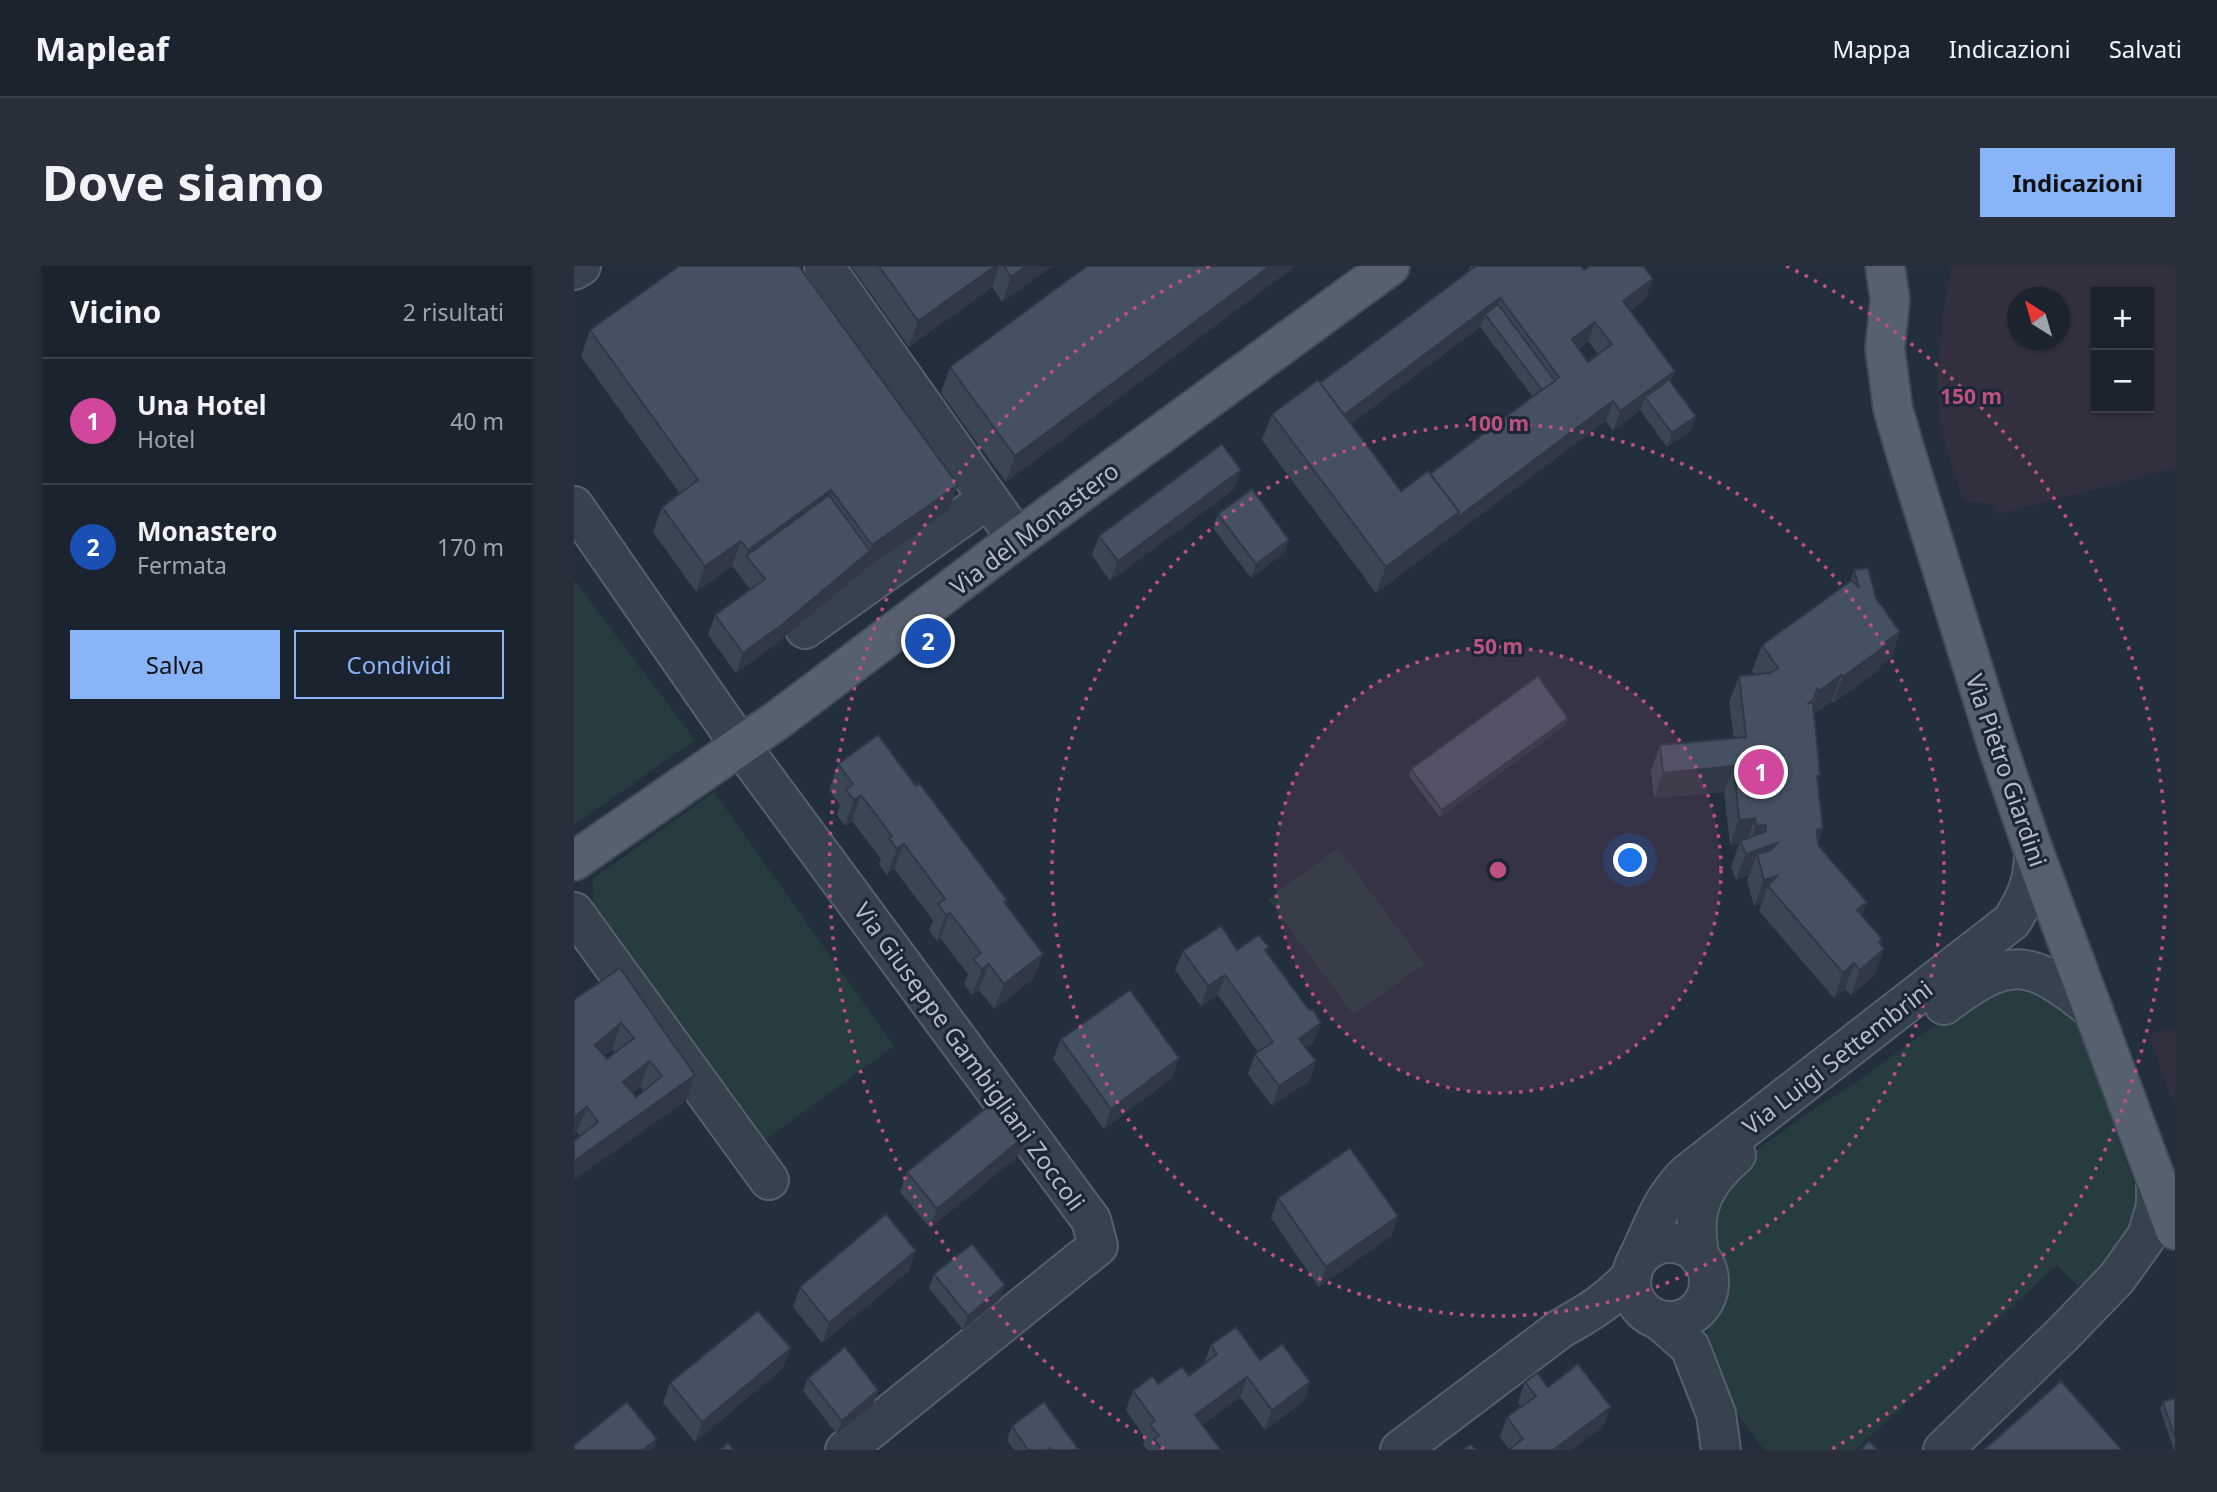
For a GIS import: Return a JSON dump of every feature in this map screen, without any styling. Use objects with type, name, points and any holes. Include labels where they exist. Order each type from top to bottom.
[{"type":"main road","name":"Via del Monastero","points":[[574,861],[790,710],[1017,539],[1390,266]]},
{"type":"main road","name":"Via Pietro Giardini","points":[[1907,266],[1888,283],[1885,349],[1893,409],[1997,745],[2034,852],[2175,1230]]},
{"type":"street","points":[[574,270],[580,266]]},
{"type":"street","points":[[824,266],[1017,539]]},
{"type":"street","points":[[804,629],[988,499]]},
{"type":"street","points":[[574,506],[740,745]]},
{"type":"street","name":"Via Giuseppe Gambigliani Zoccoli","points":[[740,745],[1091,1220],[1098,1246],[845,1450]]},
{"type":"street","name":"Via Luigi Settembrini","points":[[1400,1450],[1560,1329],[1610,1298],[1634,1269],[1663,1203],[1674,1186],[2012,921],[2034,877],[2034,852]]},
{"type":"street","points":[[574,912],[769,1180]]},
{"type":"street","name":"Via Luigi Settembrini","points":[[1700,1258],[1695,1230],[1698,1208],[1704,1192],[1728,1162],[1746,1146],[1870,1061],[1973,983],[2004,970],[2031,971],[2052,980],[2093,1010]]},
{"type":"street","points":[[1943,1450],[2117,1278],[2147,1236],[2156,1206],[2156,1178]]},
{"type":"street","points":[[1690,1347],[1640,1308],[1634,1298],[1631,1287],[1634,1269],[1654,1247],[1679,1244],[1690,1249],[1706,1267],[1708,1289],[1691,1331],[1690,1347],[1719,1432],[1735,1436],[1740,1450]]},
{"type":"street","points":[[1654,1318],[1680,1320],[1698,1309]]},
{"type":"street","name":"Via Luigi Settembrini","points":[[1588,1314],[1614,1311],[1654,1318]]},
{"type":"shaded area","points":[[1951,266],[2175,266],[2175,468],[1999,514],[1995,504],[1963,501],[1940,427],[1937,376],[1941,327]]},
{"type":"shaded area","points":[[2175,1028],[2175,1101],[2169,1094],[2149,1034]]},
{"type":"green space","points":[[574,580],[695,740],[574,825]]},
{"type":"green space","points":[[714,792],[894,1046],[757,1146],[592,921],[593,879]]},
{"type":"green space","points":[[1338,848],[1424,964],[1354,1015],[1268,899]]},
{"type":"green space","points":[[2010,980],[2065,1005],[2081,1028],[2139,1198],[2134,1225],[2124,1245],[2078,1286],[2057,1265],[1855,1450],[1764,1450],[1727,1399],[1705,1340],[1710,1324],[1723,1308],[1730,1289],[1728,1265],[1706,1225],[1738,1163],[1851,1086],[1983,990]]},
{"type":"building","points":[[679,266],[799,266],[958,485],[872,545],[831,490],[748,550],[741,541],[705,566],[662,507],[698,480],[590,330]]},
{"type":"building","points":[[879,266],[995,266],[918,321]]},
{"type":"building","points":[[1004,266],[1026,266],[1011,277]]},
{"type":"building","points":[[1087,266],[1270,266],[1015,456],[950,367]]},
{"type":"building","points":[[1476,266],[1581,266],[1584,270],[1590,266],[1643,266],[1653,279],[1623,301],[1675,371],[1620,411],[1613,401],[1457,518],[1459,512],[1430,474],[1559,377],[1500,298],[1344,415],[1320,383]],"holes":[[[1595,322],[1612,344],[1588,362],[1572,339]]]},
{"type":"building","points":[[1498,304],[1555,381],[1542,390],[1485,314]]},
{"type":"building","points":[[1318,380],[1401,491],[1428,471],[1459,512],[1386,567],[1272,414]]},
{"type":"building","points":[[1669,380],[1696,416],[1672,433],[1645,397]]},
{"type":"building","points":[[1222,444],[1241,470],[1118,561],[1099,536]]},
{"type":"building","points":[[1252,489],[1289,540],[1256,564],[1218,514]]},
{"type":"building","points":[[829,495],[870,551],[783,624],[743,653],[715,615],[765,579],[746,556]]},
{"type":"building","points":[[1868,568],[1876,598],[1900,632],[1843,677],[1841,675],[1819,691],[1817,689],[1814,699],[1809,703],[1813,703],[1820,775],[1817,776],[1823,829],[1817,830],[1818,845],[1867,902],[1857,910],[1882,939],[1879,942],[1884,949],[1860,970],[1854,963],[1843,973],[1768,886],[1777,876],[1764,880],[1757,854],[1771,850],[1777,843],[1746,854],[1740,841],[1766,831],[1766,825],[1756,826],[1755,818],[1739,820],[1734,766],[1663,773],[1660,745],[1746,737],[1739,676],[1770,673],[1778,668],[1762,645],[1852,580],[1859,588],[1854,570]]},
{"type":"building","points":[[1538,676],[1568,718],[1442,810],[1411,769]]},
{"type":"building","points":[[878,735],[916,786],[920,784],[1007,900],[1004,902],[1043,954],[1004,984],[989,964],[982,969],[973,959],[981,953],[950,913],[946,915],[938,904],[945,899],[904,844],[897,849],[889,838],[892,836],[861,795],[854,800],[846,790],[853,784],[838,764]]},
{"type":"building","points":[[1221,926],[1237,950],[1259,935],[1269,947],[1265,950],[1321,1023],[1299,1039],[1316,1061],[1279,1086],[1255,1054],[1273,1042],[1225,975],[1208,986],[1183,951]]},
{"type":"building","points":[[620,968],[695,1075],[574,1161],[574,1141],[598,1122],[587,1107],[574,1117],[574,1000]],"holes":[[[621,1023],[634,1038],[607,1059],[595,1045]],[[650,1061],[662,1076],[636,1097],[623,1082]]]},
{"type":"building","points":[[1130,990],[1179,1058],[1111,1109],[1061,1039]]},
{"type":"building","points":[[996,1100],[1025,1136],[937,1209],[907,1172]]},
{"type":"building","points":[[1350,1148],[1398,1216],[1326,1267],[1278,1198]]},
{"type":"building","points":[[886,1214],[916,1251],[829,1323],[800,1287]]},
{"type":"building","points":[[972,1244],[1005,1285],[968,1316],[934,1274]]},
{"type":"building","points":[[758,1311],[791,1348],[702,1422],[670,1383]]},
{"type":"building","points":[[1236,1327],[1260,1360],[1282,1344],[1310,1382],[1272,1410],[1247,1377],[1195,1415],[1219,1450],[1162,1450],[1154,1439],[1159,1436],[1150,1424],[1155,1421],[1133,1391],[1153,1376],[1158,1384],[1182,1367],[1189,1376],[1217,1354],[1211,1345]]},
{"type":"building","points":[[845,1347],[878,1390],[842,1421],[808,1378]]},
{"type":"building","points":[[1578,1364],[1611,1407],[1553,1450],[1508,1450],[1523,1439],[1507,1417],[1536,1396],[1525,1382],[1537,1373],[1548,1387]]},
{"type":"building","points":[[2061,1381],[2122,1450],[1984,1450]]},
{"type":"building","points":[[2175,1398],[2175,1438],[2163,1402]]},
{"type":"building","points":[[627,1402],[657,1439],[643,1450],[574,1450],[574,1445]]},
{"type":"building","points":[[1044,1402],[1079,1450],[1028,1450],[1012,1426]]},
{"type":"building","points":[[1869,1441],[1878,1450],[1860,1450]]},
{"type":"building","points":[[728,1443],[734,1450],[720,1450]]},
{"type":"building","points":[[1471,1444],[1476,1450],[1463,1450]]},
{"type":"place","name":"Monastero","points":[[928,641]]},
{"type":"place","name":"Una Hotel","points":[[1761,772]]}]
